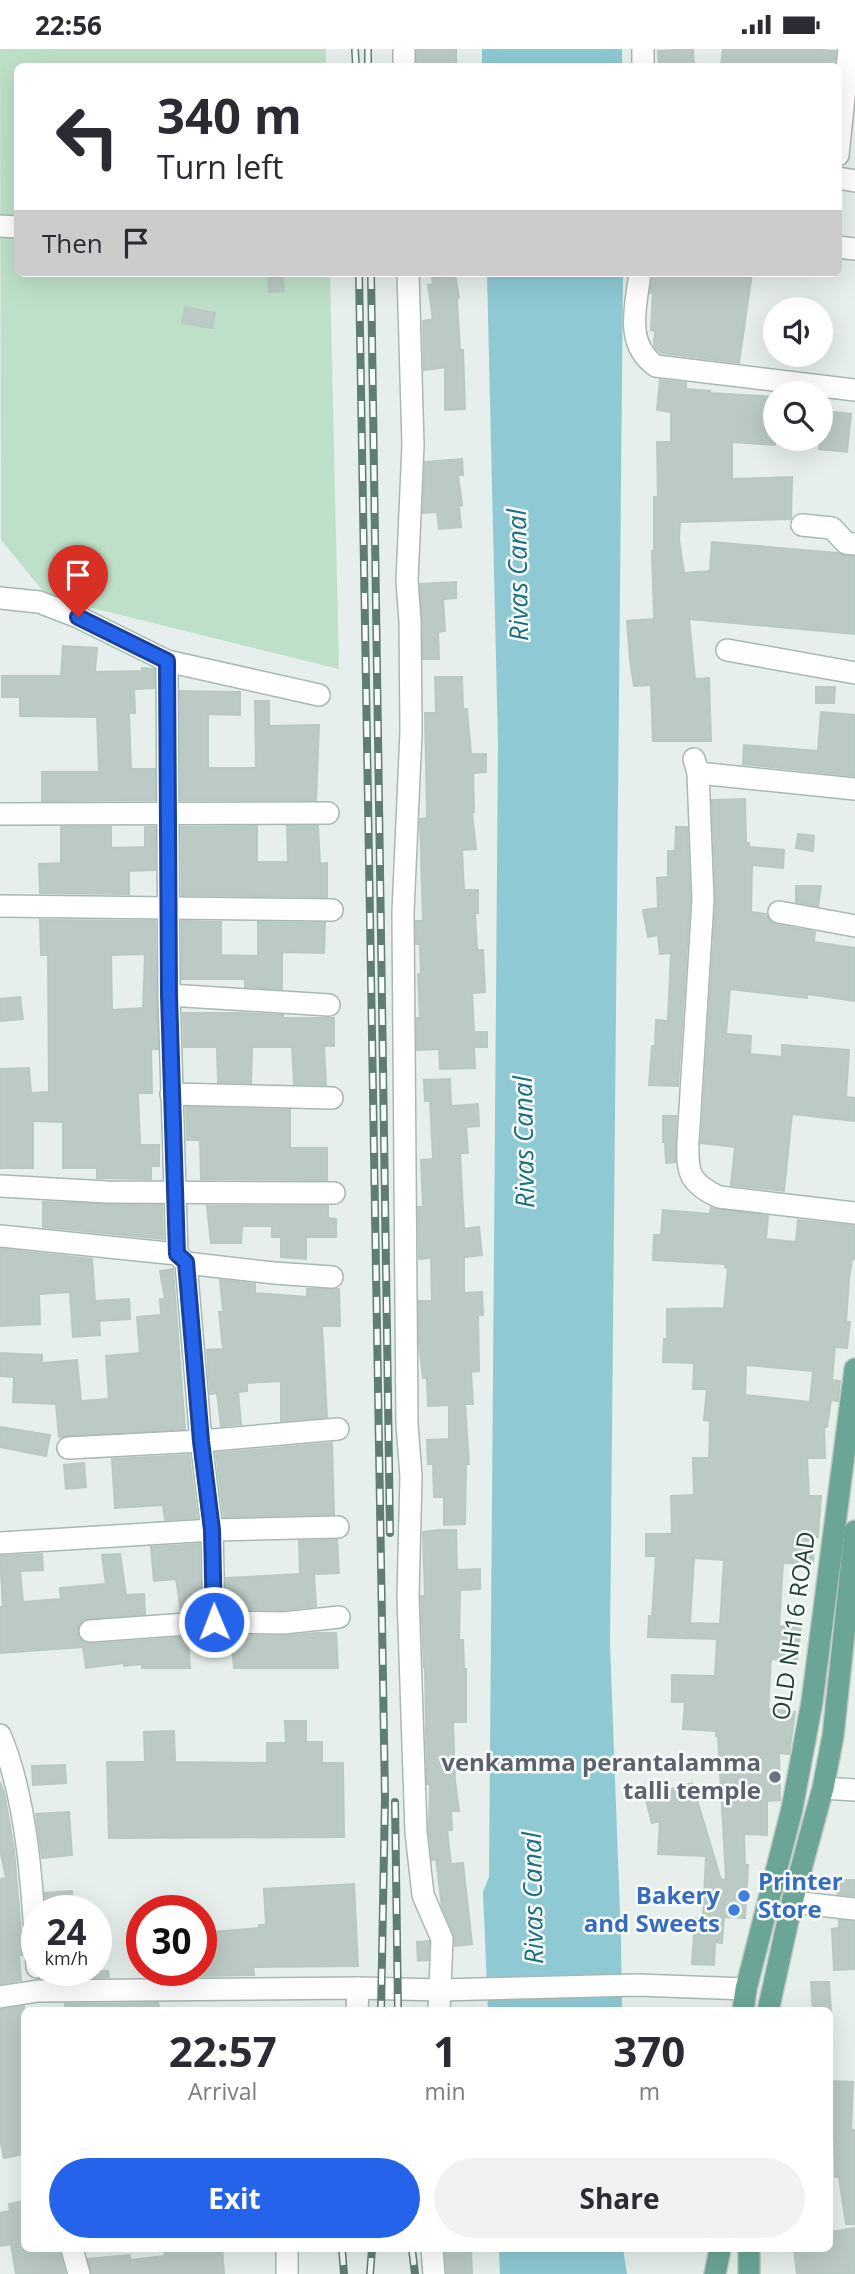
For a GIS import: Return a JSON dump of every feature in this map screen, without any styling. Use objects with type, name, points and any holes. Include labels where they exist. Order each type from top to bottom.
[{"type":"main road","name":"OLD NH16 ROAD","points":[[744,2007],[792,1809],[812,1702],[855,1369]]},
{"type":"main road","name":"OLD NH16 ROAD","points":[[769,2007],[833,1736],[852,1585],[855,1531]]},
{"type":"main road","points":[[715,2274],[720,2252]]},
{"type":"main road","points":[[721,2252],[722,2274]]},
{"type":"main road","points":[[749,2252],[749,2274]]},
{"type":"street","points":[[842,116],[849,49]]},
{"type":"street","points":[[408,277],[413,445],[407,581],[411,732],[402,912],[407,1425],[411,1476],[408,1610],[416,1832],[423,1895],[442,1939],[440,2001]]},
{"type":"street","points":[[639,277],[634,320],[638,346],[644,358],[656,366],[855,390]]},
{"type":"street","points":[[802,525],[832,528],[846,543],[855,544]]},
{"type":"street","points":[[0,598],[39,603],[69,614],[167,661],[318,695]]},
{"type":"street","points":[[727,650],[855,673]]},
{"type":"street","points":[[167,661],[169,995],[175,1191],[212,1530],[214,1622]]},
{"type":"street","points":[[855,789],[696,766],[703,901],[688,1142],[692,1179],[702,1189],[719,1196],[855,1213]]},
{"type":"street","points":[[0,814],[328,813]]},
{"type":"street","points":[[0,906],[332,909]]},
{"type":"street","points":[[779,912],[855,926]]},
{"type":"street","points":[[169,995],[329,1005]]},
{"type":"street","points":[[171,1094],[332,1098]]},
{"type":"street","points":[[0,1186],[107,1192],[334,1193]]},
{"type":"street","points":[[0,1236],[182,1258],[274,1273],[331,1277]]},
{"type":"street","points":[[68,1448],[201,1441],[338,1429]]},
{"type":"street","points":[[0,1543],[212,1530],[338,1527]]},
{"type":"street","points":[[90,1632],[214,1622],[284,1623],[339,1617]]},
{"type":"street","points":[[0,1735],[16,1781],[30,1895]]},
{"type":"street","points":[[822,1788],[855,1790]]},
{"type":"street","points":[[792,1902],[855,1909]]},
{"type":"street","points":[[112,1986],[358,1988],[440,2001],[467,1989],[637,1985],[746,1989]]},
{"type":"street","points":[[0,1997],[33,1986]]},
{"type":"street","points":[[357,2007],[358,1988]]},
{"type":"street","points":[[73,2252],[79,2274]]},
{"type":"street","points":[[287,2252],[288,2274]]},
{"type":"street","points":[[432,2252],[434,2274]]},
{"type":"green space","points":[[0,49],[326,49],[326,63],[14,63],[14,277],[330,277],[339,669],[48,597],[1,540]]},
{"type":"water","points":[[482,49],[622,49],[622,63],[482,63]]},
{"type":"water","name":"Rivas Canal","points":[[487,277],[623,277],[610,1644],[622,2007],[488,2007],[483,1892],[489,1877],[498,743]]},
{"type":"water","points":[[499,2252],[623,2252],[627,2274],[500,2274]]},
{"type":"building","points":[[417,49],[456,49],[456,63],[417,63]]},
{"type":"building","points":[[693,49],[694,63],[659,63],[658,51]]},
{"type":"building","points":[[723,49],[836,51],[834,63],[721,63]]},
{"type":"building","points":[[268,277],[282,277],[284,291],[269,292]]},
{"type":"building","points":[[432,277],[456,277],[459,298],[460,350],[463,350],[465,409],[445,410],[445,367],[424,370],[423,321],[433,319],[428,285],[433,284]]},
{"type":"building","points":[[652,277],[751,277],[739,363],[662,353],[654,345],[655,331],[651,330],[653,292],[650,293]]},
{"type":"building","points":[[185,307],[215,313],[212,328],[182,323]]},
{"type":"building","points":[[660,380],[686,383],[686,389],[710,393],[763,396],[763,444],[732,442],[732,479],[792,477],[791,519],[680,522],[679,539],[684,573],[710,571],[712,542],[837,553],[855,557],[855,634],[689,619],[695,679],[709,678],[711,741],[653,741],[651,685],[634,686],[627,621],[654,619],[652,551],[654,497],[658,497],[657,442],[671,442],[671,412],[657,410]]},
{"type":"building","points":[[833,412],[851,414],[847,452],[833,450]]},
{"type":"building","points":[[462,459],[463,475],[458,475],[462,505],[459,506],[461,527],[439,529],[437,512],[423,513],[425,462]]},
{"type":"building","points":[[456,582],[456,598],[443,599],[445,631],[438,632],[439,659],[423,659],[420,584]]},
{"type":"building","points":[[63,646],[97,648],[95,672],[154,669],[154,688],[134,689],[135,713],[129,713],[131,769],[155,769],[155,800],[42,801],[42,772],[99,772],[97,717],[20,716],[20,697],[2,697],[2,676],[61,676]]},
{"type":"building","points":[[435,677],[462,677],[463,709],[467,709],[471,754],[486,754],[486,772],[473,773],[472,812],[476,849],[462,850],[464,890],[478,890],[478,913],[475,913],[477,950],[483,950],[485,992],[472,993],[474,1032],[487,1032],[487,1047],[474,1047],[475,1068],[440,1069],[439,1049],[417,1050],[417,1018],[420,1018],[418,974],[421,974],[420,944],[416,944],[416,921],[423,921],[420,819],[427,818],[425,713],[436,713]]},
{"type":"building","points":[[816,687],[835,687],[834,703],[816,703]]},
{"type":"building","points":[[180,691],[240,692],[240,715],[208,714],[208,768],[256,768],[255,701],[269,701],[269,726],[319,725],[316,800],[181,800]]},
{"type":"building","points":[[821,712],[855,715],[855,776],[743,764],[744,745],[818,751]]},
{"type":"building","points":[[745,799],[746,843],[749,843],[749,847],[784,850],[783,868],[752,865],[751,912],[766,914],[770,921],[777,925],[815,932],[814,942],[855,948],[855,1001],[807,994],[807,998],[730,989],[726,1034],[751,1036],[750,1054],[782,1057],[782,1045],[849,1050],[846,1097],[855,1098],[855,1121],[792,1114],[784,1191],[731,1185],[735,1147],[701,1143],[716,901],[712,800]]},
{"type":"building","points":[[257,826],[257,862],[288,862],[287,826],[318,826],[320,864],[327,863],[327,897],[182,895],[181,827]]},
{"type":"building","points":[[61,827],[111,827],[111,848],[145,847],[145,827],[155,827],[155,870],[129,871],[129,894],[40,893],[39,864],[61,863]]},
{"type":"building","points":[[676,827],[687,827],[690,900],[678,1086],[649,1085],[656,1020],[668,1021],[671,953],[660,954],[658,935],[648,937],[643,910],[658,908],[657,878],[668,877],[668,851],[675,851]]},
{"type":"building","points":[[798,834],[814,836],[813,851],[796,848]]},
{"type":"building","points":[[796,886],[821,886],[818,906],[796,902]]},
{"type":"building","points":[[40,920],[155,921],[158,1049],[151,1049],[152,1093],[138,1093],[140,1145],[159,1145],[159,1166],[151,1166],[151,1179],[97,1178],[97,1168],[63,1168],[63,1122],[33,1121],[33,1168],[0,1168],[0,1069],[29,1068],[31,1093],[49,1092],[48,955],[41,955]],"holes":[[[145,954],[143,1008],[112,1010],[111,955]]]},
{"type":"building","points":[[182,921],[221,922],[221,955],[258,956],[258,922],[325,923],[324,953],[282,952],[282,989],[245,987],[245,979],[182,979]]},
{"type":"building","points":[[20,997],[23,1019],[0,1021],[0,999]]},
{"type":"building","points":[[183,1013],[334,1018],[334,1046],[324,1046],[326,1085],[294,1084],[292,1047],[252,1047],[251,1083],[218,1082],[217,1047],[184,1047]]},
{"type":"building","points":[[450,1079],[451,1106],[478,1104],[479,1126],[466,1127],[468,1153],[460,1153],[464,1229],[479,1227],[482,1255],[464,1257],[464,1293],[482,1292],[483,1315],[478,1315],[479,1371],[471,1372],[473,1404],[465,1404],[469,1464],[466,1464],[465,1524],[444,1525],[444,1497],[434,1497],[433,1464],[428,1464],[427,1440],[449,1439],[449,1405],[428,1406],[427,1378],[423,1378],[419,1343],[419,1301],[432,1301],[431,1258],[419,1259],[418,1207],[423,1207],[421,1160],[433,1159],[430,1101],[425,1101],[424,1080]]},
{"type":"building","points":[[186,1107],[290,1110],[290,1148],[327,1148],[327,1180],[201,1179],[200,1140],[187,1140]]},
{"type":"building","points":[[663,1116],[676,1116],[675,1162],[666,1163]]},
{"type":"building","points":[[43,1202],[162,1205],[163,1239],[43,1227]]},
{"type":"building","points":[[207,1206],[328,1206],[328,1218],[336,1219],[336,1237],[306,1237],[306,1259],[281,1257],[281,1237],[272,1237],[272,1226],[242,1226],[241,1243],[211,1243]]},
{"type":"building","points":[[711,1208],[768,1216],[766,1239],[796,1242],[798,1220],[855,1226],[846,1322],[850,1322],[847,1348],[835,1347],[832,1380],[840,1381],[838,1401],[831,1400],[827,1427],[824,1427],[825,1458],[807,1458],[809,1496],[821,1496],[818,1537],[814,1537],[813,1564],[783,1563],[779,1626],[801,1627],[797,1661],[771,1659],[768,1709],[795,1712],[789,1754],[779,1753],[780,1800],[767,1801],[767,1835],[744,1834],[745,1865],[748,1865],[745,1918],[724,1917],[722,1943],[715,1942],[714,1965],[692,1964],[695,1918],[703,1919],[706,1856],[658,1854],[660,1821],[652,1823],[645,1797],[692,1783],[721,1880],[726,1879],[718,1736],[716,1731],[683,1729],[685,1702],[672,1702],[672,1675],[715,1676],[717,1639],[648,1637],[656,1556],[646,1556],[646,1534],[672,1534],[671,1496],[694,1495],[693,1458],[709,1458],[710,1421],[704,1420],[707,1389],[693,1389],[694,1363],[663,1362],[664,1339],[667,1339],[667,1309],[724,1308],[728,1268],[725,1264],[653,1260],[654,1235],[661,1235],[663,1210],[710,1214]],"holes":[[[746,1365],[813,1371],[810,1402],[745,1395]],[[694,1558],[724,1560],[720,1624],[690,1623]]]},
{"type":"building","points":[[0,1249],[92,1259],[95,1301],[129,1299],[130,1319],[99,1321],[100,1335],[73,1337],[70,1292],[39,1294],[40,1324],[0,1326]]},
{"type":"building","points":[[173,1269],[185,1429],[59,1437],[56,1404],[13,1402],[14,1377],[0,1376],[0,1353],[42,1355],[42,1363],[77,1360],[81,1401],[109,1399],[106,1356],[140,1353],[137,1317],[161,1315],[160,1299],[165,1299],[160,1271]]},
{"type":"building","points":[[220,1280],[255,1284],[255,1293],[307,1297],[307,1289],[339,1289],[340,1326],[322,1326],[327,1417],[281,1421],[281,1381],[247,1383],[247,1391],[238,1392],[241,1424],[221,1426],[217,1393],[210,1394],[207,1350],[223,1349],[219,1312],[223,1312]]},
{"type":"building","points":[[0,1427],[50,1435],[46,1456],[0,1447]]},
{"type":"building","points":[[332,1443],[334,1514],[224,1517],[216,1453]]},
{"type":"building","points":[[189,1455],[197,1518],[165,1520],[163,1505],[115,1508],[112,1459]]},
{"type":"building","points":[[84,1463],[86,1487],[66,1489],[64,1465]]},
{"type":"building","points":[[456,1530],[457,1570],[480,1569],[480,1589],[460,1590],[459,1640],[463,1640],[466,1669],[466,1722],[453,1722],[459,1811],[451,1811],[452,1830],[447,1830],[451,1864],[463,1863],[472,1944],[455,1946],[454,1934],[442,1907],[436,1859],[432,1860],[429,1831],[430,1784],[427,1784],[421,1596],[425,1596],[423,1532]]},
{"type":"building","points":[[337,1540],[339,1573],[314,1574],[316,1606],[283,1610],[227,1609],[226,1578],[300,1574],[299,1541]]},
{"type":"building","points":[[199,1544],[201,1610],[181,1611],[176,1579],[154,1581],[151,1547]]},
{"type":"building","points":[[42,1554],[43,1570],[20,1571],[23,1602],[61,1599],[60,1588],[106,1584],[102,1555],[120,1554],[126,1595],[144,1594],[145,1614],[83,1620],[78,1626],[79,1638],[91,1644],[188,1637],[190,1668],[142,1668],[142,1664],[124,1666],[124,1663],[86,1668],[83,1647],[0,1653],[0,1607],[3,1607],[0,1556]]},
{"type":"building","points":[[336,1633],[338,1668],[234,1668],[231,1635],[284,1636]]},
{"type":"building","points":[[285,1721],[306,1721],[306,1742],[322,1742],[322,1763],[343,1763],[344,1837],[109,1838],[107,1762],[145,1762],[144,1732],[174,1731],[175,1762],[267,1763],[267,1743],[286,1743]]},
{"type":"building","points":[[65,1765],[66,1783],[33,1785],[32,1766]]},
{"type":"building","points":[[0,1782],[14,1850],[21,1932],[21,1980],[0,1984],[0,1879],[6,1878],[0,1849]]},
{"type":"building","points":[[69,1812],[72,1855],[42,1858],[36,1814]]},
{"type":"building","points":[[837,1880],[855,1880],[855,1896],[838,1894]]},
{"type":"building","points":[[354,1884],[358,1966],[253,1967],[254,1975],[217,1976],[217,1932],[266,1925],[264,1889]]},
{"type":"building","points":[[72,1891],[72,1895],[45,1895]]},
{"type":"building","points":[[839,1920],[855,1922],[855,1969],[834,1970],[832,1929],[839,1928]]},
{"type":"building","points":[[429,1941],[428,1960],[418,1961],[417,1942]]},
{"type":"building","points":[[811,1982],[829,1982],[831,2007],[813,2007]]},
{"type":"building","points":[[158,2003],[159,2007],[65,2007],[65,2004]]},
{"type":"building","points":[[24,2006],[21,2007],[21,2155],[4,2158],[0,2139],[0,2010]]},
{"type":"building","points":[[833,2081],[853,2082],[851,2130],[855,2130],[855,2224],[846,2224],[839,2177],[835,2177]]},
{"type":"building","points":[[21,2202],[21,2252],[60,2252],[65,2274],[16,2274],[11,2244],[0,2246],[0,2213],[10,2211],[9,2204]]},
{"type":"building","points":[[855,2228],[855,2274],[797,2274],[794,2252],[833,2252],[833,2232]]},
{"type":"building","points":[[164,2252],[222,2252],[224,2274],[92,2274],[88,2259],[130,2255],[130,2260],[165,2256]]},
{"type":"building","points":[[445,2252],[471,2252],[472,2274],[447,2274]]},
{"type":"railway","points":[[355,49],[356,63]]},
{"type":"railway","points":[[368,49],[368,63]]},
{"type":"railway","points":[[359,277],[385,1798],[381,2007]]},
{"type":"railway","points":[[371,277],[390,1533]]},
{"type":"railway","points":[[395,1802],[398,2007]]},
{"type":"railway","points":[[342,2252],[344,2274]]},
{"type":"railway","points":[[370,2274],[372,2252]]},
{"type":"railway","points":[[412,2252],[415,2274]]},
{"type":"place","name":"venkamma perantalamma talli temple","points":[[775,1777]]},
{"type":"place","name":"Printer Store","points":[[744,1896]]},
{"type":"place","name":"Bakery and Sweets","points":[[734,1910]]},
{"type":"route","points":[[78,617],[167,661],[169,995],[177,1254],[186,1262],[201,1441],[212,1530],[214,1622]]}]
